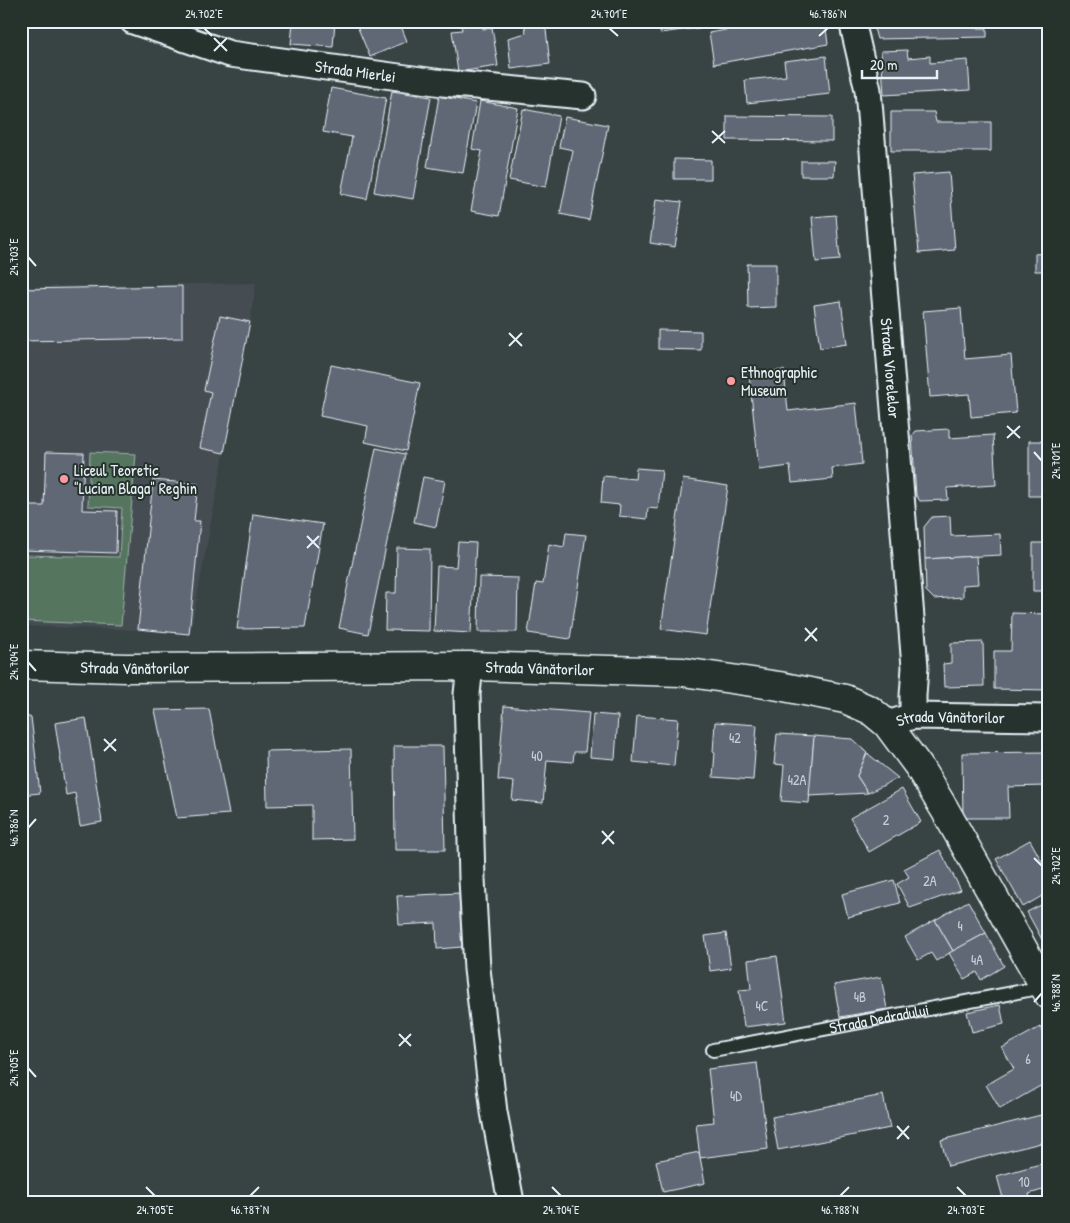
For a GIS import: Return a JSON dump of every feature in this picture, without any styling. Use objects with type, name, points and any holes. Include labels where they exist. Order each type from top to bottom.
[{"type":"main road","name":"Strada Vânătorilor","points":[[21,665],[126,668],[470,666],[683,672],[778,686],[845,699],[870,710],[887,724]]},
{"type":"main road","name":"Strada Dedradului","points":[[887,724],[919,767],[945,810],[1046,991]]},
{"type":"street","name":"Strada Mierlei","points":[[133,21],[230,54],[444,83],[583,96]]},
{"type":"street","name":"Strada Viorelelor","points":[[852,21],[868,90],[915,667],[913,716]]},
{"type":"street","points":[[470,666],[467,694],[472,879],[477,969],[494,1112],[512,1202]]},
{"type":"street","name":"Strada Vânătorilor","points":[[887,724],[913,716],[1049,718]]},
{"type":"lane","name":"Strada Dedradului","points":[[713,1050],[1046,991]]},
{"type":"shaded area","points":[[256,283],[190,635],[138,630],[21,626],[21,287]]},
{"type":"green space","points":[[90,452],[136,454],[121,625],[21,621],[21,555],[119,557],[122,508],[88,506]]},
{"type":"building","points":[[169,21],[186,21],[187,29]]},
{"type":"building","points":[[293,21],[335,21],[333,47],[291,44]]},
{"type":"building","points":[[355,21],[399,21],[407,41],[370,57]]},
{"type":"building","points":[[460,21],[482,21],[483,29],[492,27],[498,66],[458,72],[452,31],[462,30]]},
{"type":"building","points":[[524,21],[545,21],[550,64],[511,69],[508,38],[526,33]]},
{"type":"building","points":[[659,21],[730,21],[730,24],[660,33]]},
{"type":"building","points":[[775,21],[825,21],[828,44],[714,64],[709,33]]},
{"type":"building","points":[[872,21],[973,21],[973,28],[987,28],[987,37],[877,39]]},
{"type":"building","points":[[907,50],[908,58],[930,56],[930,63],[968,60],[970,90],[884,95],[881,51]]},
{"type":"building","points":[[826,56],[830,94],[747,103],[745,80],[786,76],[784,61]]},
{"type":"building","points":[[331,88],[386,98],[367,199],[341,194],[352,137],[323,132]]},
{"type":"building","points":[[392,91],[431,97],[413,199],[374,192]]},
{"type":"building","points":[[439,96],[476,103],[463,173],[427,167]]},
{"type":"building","points":[[480,101],[518,108],[499,216],[471,211],[482,151],[472,149]]},
{"type":"building","points":[[523,109],[559,116],[546,187],[509,180]]},
{"type":"building","points":[[891,112],[934,112],[936,122],[991,122],[991,151],[891,151]]},
{"type":"building","points":[[727,116],[832,117],[832,141],[727,140]]},
{"type":"building","points":[[565,117],[608,125],[589,220],[560,214],[573,150],[559,147]]},
{"type":"building","points":[[674,159],[711,160],[711,179],[674,179]]},
{"type":"building","points":[[801,161],[835,161],[834,176],[801,176]]},
{"type":"building","points":[[949,172],[955,250],[919,253],[912,175]]},
{"type":"building","points":[[656,199],[682,202],[675,247],[650,243]]},
{"type":"building","points":[[836,215],[840,260],[816,262],[812,217]]},
{"type":"building","points":[[1049,253],[1049,271],[1035,271],[1035,254]]},
{"type":"building","points":[[747,264],[776,264],[776,307],[748,308]]},
{"type":"building","points":[[182,286],[182,338],[21,341],[21,289]]},
{"type":"building","points":[[841,301],[847,344],[820,348],[814,305]]},
{"type":"building","points":[[961,308],[965,359],[1011,355],[1016,413],[971,417],[969,394],[930,397],[923,311]]},
{"type":"building","points":[[220,316],[250,322],[224,453],[200,448],[211,392],[204,390]]},
{"type":"building","points":[[658,330],[701,331],[701,350],[658,349]]},
{"type":"building","points":[[1045,340],[1049,340],[1049,369],[1046,369]]},
{"type":"building","points":[[331,365],[420,383],[406,451],[365,442],[368,426],[320,416]]},
{"type":"building","points":[[784,370],[788,411],[856,403],[862,464],[832,468],[833,479],[792,483],[790,466],[759,470],[749,374]]},
{"type":"building","points":[[949,429],[949,438],[993,435],[996,485],[947,488],[948,500],[920,501],[916,495],[912,436],[916,431]]},
{"type":"building","points":[[1047,434],[1049,434],[1049,496],[1029,496],[1029,441],[1045,441]]},
{"type":"building","points":[[376,448],[405,454],[368,634],[339,628]]},
{"type":"building","name":"Liceul Teoretic \"Lucian Blaga\" Reghin","points":[[46,452],[84,453],[82,510],[117,511],[116,553],[21,550],[21,506],[44,506]]},
{"type":"building","points":[[636,468],[662,470],[658,509],[648,508],[647,519],[619,516],[620,505],[601,503],[603,476],[635,479]]},
{"type":"building","points":[[423,477],[445,481],[436,527],[414,522]]},
{"type":"building","points":[[683,479],[728,486],[706,635],[661,629]]},
{"type":"building","points":[[153,480],[198,484],[194,521],[200,521],[189,634],[138,629]]},
{"type":"building","points":[[253,514],[323,524],[305,628],[237,629]]},
{"type":"building","points":[[950,516],[951,536],[1000,534],[1001,555],[925,559],[924,527],[932,517]]},
{"type":"building","points":[[1048,532],[1049,597],[1047,591],[1033,591],[1033,543],[1048,543]]},
{"type":"building","points":[[566,533],[586,535],[570,639],[528,633],[536,583],[543,584],[549,544],[564,547]]},
{"type":"building","points":[[458,542],[476,543],[471,633],[434,631],[437,566],[456,567]]},
{"type":"building","points":[[397,548],[430,549],[429,631],[385,630],[386,593],[396,593]]},
{"type":"building","points":[[976,556],[978,584],[963,585],[963,597],[934,599],[926,591],[925,559]]},
{"type":"building","points":[[479,577],[518,578],[517,632],[478,632]]},
{"type":"building","points":[[1012,613],[1049,614],[1049,690],[994,689],[994,651],[1011,651]]},
{"type":"building","points":[[983,642],[984,686],[944,687],[943,664],[951,663],[951,643]]},
{"type":"building","points":[[504,706],[589,713],[585,752],[574,752],[573,762],[547,760],[543,803],[512,800],[514,782],[498,780]]},
{"type":"building","points":[[209,709],[229,814],[177,818],[155,710]]},
{"type":"building","points":[[593,714],[618,716],[615,759],[590,757]]},
{"type":"building","points":[[637,716],[678,719],[674,766],[633,762]]},
{"type":"building","points":[[21,717],[31,717],[40,793],[21,795]]},
{"type":"building","points":[[86,718],[102,822],[80,826],[75,793],[66,795],[55,723]]},
{"type":"building","points":[[715,722],[757,725],[753,780],[713,777]]},
{"type":"building","points":[[777,734],[814,736],[809,803],[781,801],[784,765],[774,764]]},
{"type":"building","points":[[814,736],[852,739],[867,753],[857,776],[868,793],[809,796]]},
{"type":"building","points":[[394,746],[443,746],[445,850],[395,850]]},
{"type":"building","points":[[351,749],[353,839],[312,840],[312,805],[267,806],[266,751]]},
{"type":"building","points":[[1044,752],[1045,786],[1008,787],[1009,818],[963,818],[962,753]]},
{"type":"building","points":[[867,753],[898,778],[868,793],[857,776]]},
{"type":"building","points":[[902,789],[921,822],[869,852],[850,818]]},
{"type":"building","points":[[1030,840],[1049,874],[1049,892],[1023,907],[996,859]]},
{"type":"building","points":[[940,850],[961,890],[910,908],[897,884],[909,877],[904,869]]},
{"type":"building","points":[[894,880],[900,903],[848,917],[842,894]]},
{"type":"building","points":[[459,893],[462,947],[437,949],[436,923],[399,925],[397,896]]},
{"type":"building","points":[[968,901],[986,933],[953,951],[935,920]]},
{"type":"building","points":[[1049,901],[1049,945],[1046,947],[1027,912]]},
{"type":"building","points":[[935,920],[953,951],[936,961],[931,953],[918,960],[905,937]]},
{"type":"building","points":[[726,933],[731,968],[710,971],[705,936]]},
{"type":"building","points":[[986,933],[1004,966],[981,980],[977,972],[964,979],[949,953]]},
{"type":"building","points":[[777,956],[786,1022],[744,1027],[739,990],[751,989],[748,960]]},
{"type":"building","points":[[881,977],[887,1009],[840,1017],[834,985]]},
{"type":"building","points":[[1000,1005],[1004,1024],[972,1032],[967,1012]]},
{"type":"building","points":[[1040,1027],[1049,1041],[1049,1081],[1000,1109],[986,1085],[1014,1069],[1002,1048]]},
{"type":"building","points":[[757,1063],[768,1149],[700,1158],[696,1124],[714,1122],[708,1069]]},
{"type":"building","points":[[1049,1093],[1049,1103],[1044,1095]]},
{"type":"building","points":[[883,1095],[890,1128],[778,1150],[772,1117]]},
{"type":"building","points":[[1049,1113],[1049,1141],[948,1166],[941,1140]]},
{"type":"building","points":[[699,1152],[705,1183],[663,1192],[656,1161]]},
{"type":"building","points":[[1049,1160],[1049,1188],[1029,1194],[1031,1202],[1004,1202],[997,1176]]},
{"type":"place","name":"Ethnographic Museum","points":[[731,381]]},
{"type":"place","name":"Liceul Teoretic \"Lucian Blaga\" Reghin","points":[[64,479]]}]
